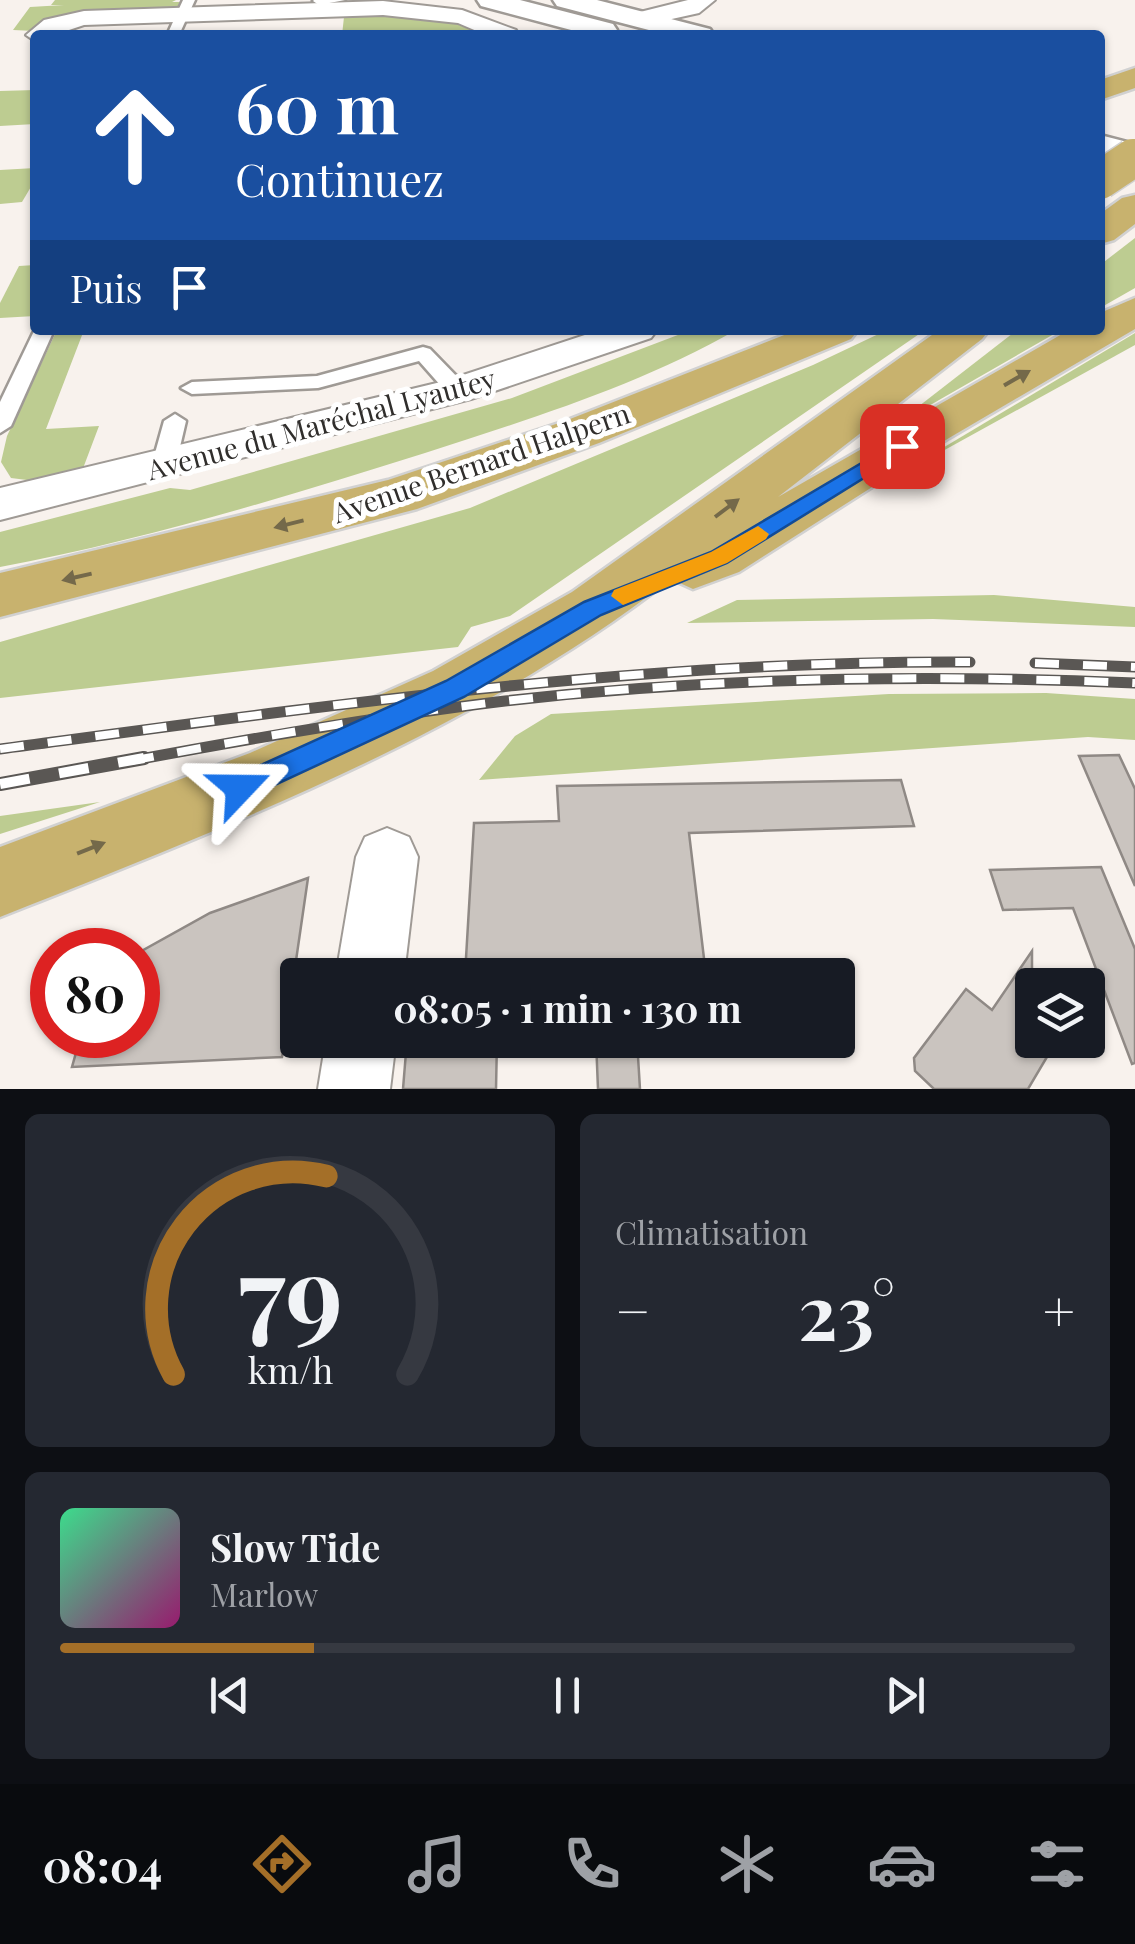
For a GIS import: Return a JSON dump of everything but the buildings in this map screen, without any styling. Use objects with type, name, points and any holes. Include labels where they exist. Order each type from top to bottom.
[{"type":"highway","points":[[1105,89],[1135,77]]},
{"type":"highway","points":[[1105,177],[1135,156]]},
{"type":"highway","points":[[1105,328],[1135,311]]},
{"type":"highway","points":[[582,432],[749,335]]},
{"type":"highway","name":"Avenue Bernard Halpern","points":[[0,595],[398,496],[582,432],[824,335]]},
{"type":"highway","points":[[0,882],[274,774],[455,689],[593,608],[961,335]]},
{"type":"highway","points":[[593,608],[719,558],[932,427],[1093,335]]},
{"type":"main road","points":[[490,0],[622,23],[694,18]]},
{"type":"main road","points":[[566,0],[622,23]]},
{"type":"main road","points":[[1105,132],[1135,140]]},
{"type":"main road","points":[[1105,147],[1135,156]]},
{"type":"main road","points":[[1105,158],[1135,166]]},
{"type":"main road","points":[[1105,180],[1124,208]]},
{"type":"street","points":[[46,30],[70,20],[182,17],[335,3],[440,13],[497,30]]},
{"type":"street","name":"Avenue du Maréchal Lyautey","points":[[0,504],[457,390],[623,335]]},
{"type":"street","points":[[372,958],[386,857]]},
{"type":"street","points":[[354,1089],[358,1058]]},
{"type":"lane","points":[[0,426],[42,335]]},
{"type":"lane","points":[[192,388],[318,382],[423,354],[457,390]]},
{"type":"lane","points":[[164,464],[175,421]]},
{"type":"green space","points":[[55,0],[180,2],[177,8],[88,11],[38,30],[13,30],[30,7],[64,5],[51,5]]},
{"type":"green space","points":[[374,14],[454,23],[471,30],[343,30],[344,17],[328,18]]},
{"type":"green space","points":[[30,90],[30,124],[0,126],[0,91]]},
{"type":"green space","points":[[30,168],[30,188],[22,202],[0,204],[0,170]]},
{"type":"green space","points":[[1135,238],[1135,288],[1105,305],[1105,261]]},
{"type":"green space","points":[[30,265],[30,316],[0,318],[0,303],[19,266]]},
{"type":"green space","points":[[1135,333],[1135,345],[874,489]]},
{"type":"green space","points":[[55,335],[82,335],[46,429],[99,426],[82,471],[35,481],[11,478],[1,462],[7,436]]},
{"type":"green space","points":[[678,335],[727,335],[623,384],[425,453],[161,531],[0,567],[0,532],[170,488],[190,490],[512,398]]},
{"type":"green space","points":[[876,335],[918,335],[510,616],[471,627],[458,647],[0,698],[0,642],[470,508]]},
{"type":"green space","points":[[1011,335],[1052,335],[892,427]]},
{"type":"green space","points":[[994,595],[1135,607],[1135,627],[933,619],[687,623],[737,600]]},
{"type":"green space","points":[[1046,693],[1135,699],[1135,740],[1088,737],[479,780],[515,736],[551,714],[889,694]]},
{"type":"green space","points":[[100,802],[0,834],[0,816]]},
{"type":"railway","points":[[0,749],[363,702],[605,677],[848,663],[970,662]]},
{"type":"railway","points":[[1035,663],[1135,667]]},
{"type":"railway","points":[[130,761],[411,713],[583,693],[741,682],[898,678],[1135,683]]},
{"type":"railway","points":[[0,784],[144,758]]},
{"type":"slow traffic","points":[[623,596],[719,558],[758,534]]},
{"type":"route","points":[[240,788],[455,689],[593,608],[719,558],[902,446]]}]
